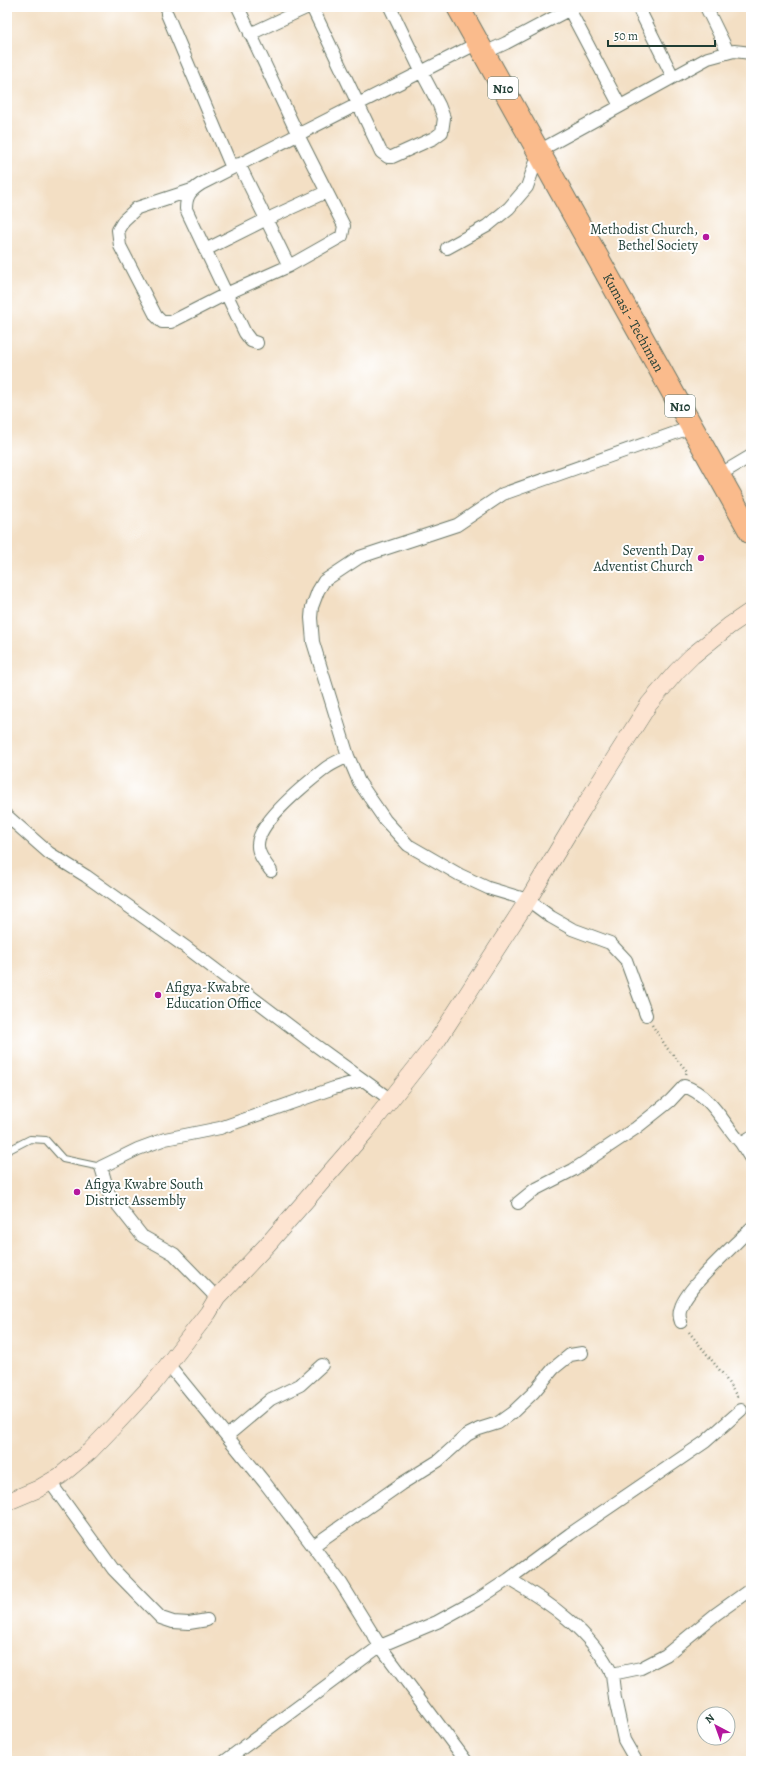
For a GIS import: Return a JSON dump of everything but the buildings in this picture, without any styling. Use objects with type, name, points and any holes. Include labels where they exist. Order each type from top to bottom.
[{"type":"highway","name":"Kumasi - Techiman","points":[[458,7],[485,46]]},
{"type":"highway","name":"Kumasi - Techiman","points":[[467,7],[485,46],[692,427],[751,511]]},
{"type":"highway","name":"Kumasi - Techiman","points":[[542,150],[724,473],[751,532]]},
{"type":"street","points":[[238,7],[250,34],[298,134],[326,192],[344,226],[342,236],[288,266],[226,294],[171,322],[162,322],[156,316],[120,246],[118,230],[124,220],[137,208],[192,190],[235,166],[298,134],[358,104],[421,71],[485,46],[506,43],[571,8],[620,106]]},
{"type":"street","points":[[250,34],[308,7]]},
{"type":"street","points":[[312,7],[358,104],[385,156],[392,157],[434,138],[442,132],[444,118],[440,104],[421,71],[390,7]]},
{"type":"street","points":[[638,7],[673,77]]},
{"type":"street","points":[[706,7],[728,52]]},
{"type":"street","points":[[166,14],[235,166],[265,220],[288,266]]},
{"type":"street","points":[[447,248],[487,226],[509,208],[527,187],[542,150],[708,58],[734,51],[751,53]]},
{"type":"street","points":[[192,190],[186,199],[186,209],[245,333],[251,341],[257,343]]},
{"type":"street","points":[[205,250],[326,192]]},
{"type":"street","points":[[646,1015],[626,960],[610,943],[572,929],[528,900],[488,888],[460,875],[408,845],[385,820],[359,782],[348,756],[313,642],[311,629],[312,607],[318,591],[324,581],[360,557],[457,525],[503,494],[692,427]]},
{"type":"street","points":[[724,473],[751,456]]},
{"type":"street","points":[[7,1502],[50,1482],[74,1466],[133,1407],[208,1313],[217,1298],[267,1245],[391,1100],[437,1041],[528,900],[582,810],[650,704],[677,671],[692,656],[729,626],[751,611]]},
{"type":"street","points":[[271,872],[258,852],[258,844],[261,834],[270,819],[301,789],[328,767],[348,756]]},
{"type":"street","points":[[7,816],[49,853],[86,876],[187,948],[362,1080],[391,1100]]},
{"type":"street","points":[[217,1298],[174,1254],[142,1236],[109,1194],[101,1167],[138,1149],[165,1139],[220,1128],[334,1088],[362,1080]]},
{"type":"street","points":[[518,1203],[534,1190],[573,1170],[636,1128],[670,1101],[684,1086],[700,1094],[710,1102],[746,1140],[751,1159]]},
{"type":"street","points":[[681,1322],[679,1316],[681,1306],[691,1289],[751,1228]]},
{"type":"street","points":[[313,1546],[346,1525],[401,1484],[438,1461],[467,1435],[479,1429],[498,1423],[512,1413],[533,1393],[554,1368],[570,1355],[582,1353]]},
{"type":"street","points":[[168,1364],[227,1436],[341,1583],[380,1646],[466,1761]]},
{"type":"street","points":[[227,1436],[267,1402],[300,1384],[322,1365]]},
{"type":"street","points":[[225,1761],[380,1646],[437,1622],[477,1600],[509,1579],[570,1534],[705,1442],[741,1410]]},
{"type":"street","points":[[50,1482],[113,1569],[161,1618],[173,1622],[189,1623],[207,1620]]},
{"type":"street","points":[[509,1579],[531,1592],[571,1621],[606,1661],[612,1674],[615,1699],[624,1740],[636,1761]]},
{"type":"street","points":[[612,1674],[641,1668],[666,1655],[716,1614],[751,1589]]},
{"type":"lane","points":[[7,1151],[30,1139],[46,1140],[63,1160],[101,1167]]},
{"type":"path","points":[[646,1015],[667,1048],[687,1071],[684,1086]]},
{"type":"path","points":[[681,1322],[730,1384],[738,1396],[741,1410]]},
{"type":"place","name":"Methodist Church, Bethel Society","points":[[706,237]]},
{"type":"place","name":"Seventh Day Adventist Church","points":[[701,558]]},
{"type":"place","name":"Afigya-Kwabre Education Office","points":[[158,995]]},
{"type":"place","name":"Afigya Kwabre South District Assembly","points":[[77,1192]]}]
